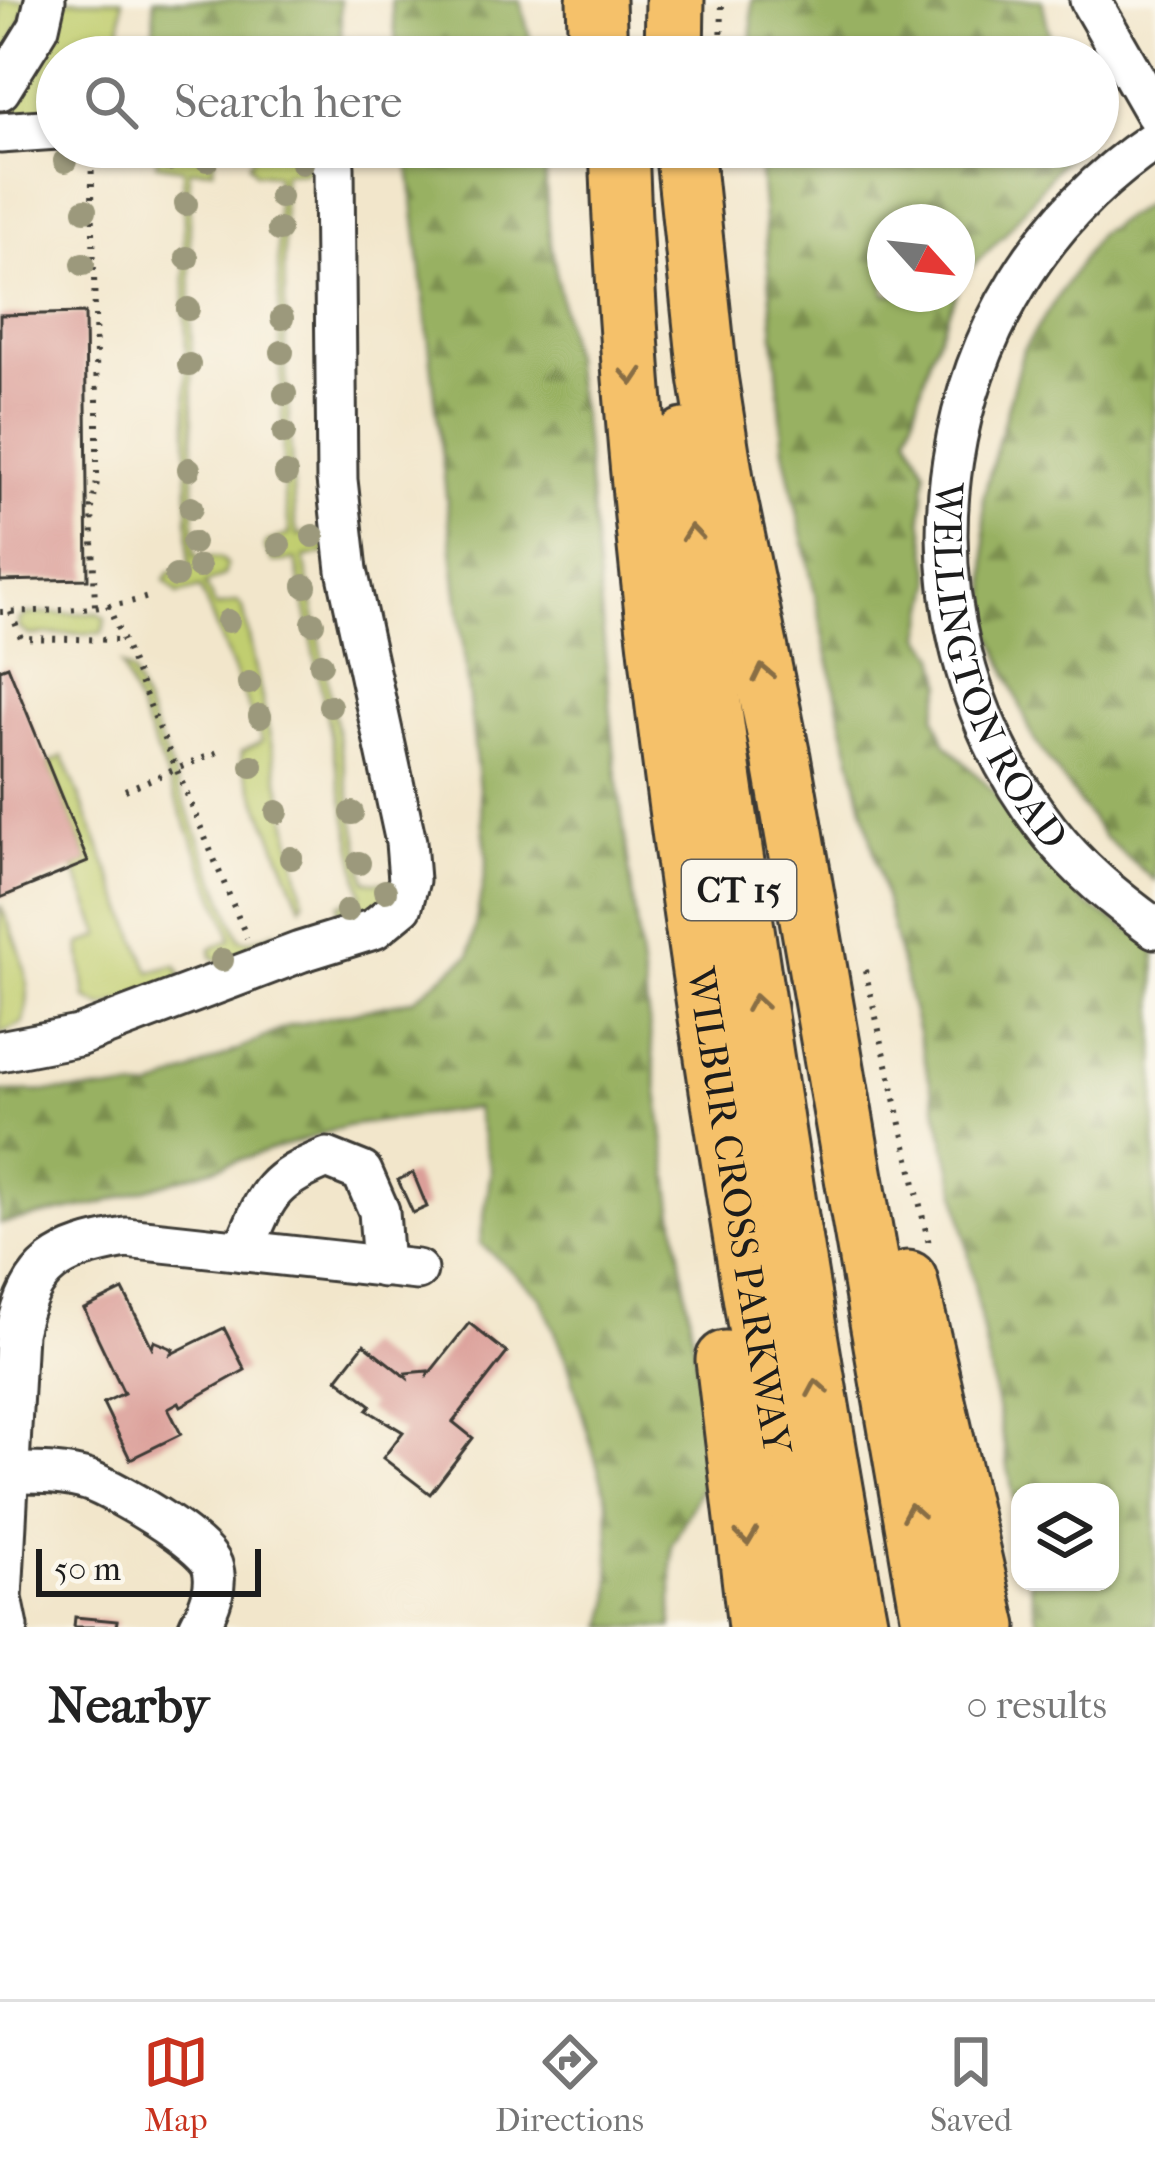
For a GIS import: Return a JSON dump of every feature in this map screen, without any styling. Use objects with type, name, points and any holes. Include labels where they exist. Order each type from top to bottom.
[{"type":"highway","points":[[596,0],[597,36]]},
{"type":"highway","points":[[619,0],[619,36]]},
{"type":"highway","points":[[674,36],[675,0]]},
{"type":"highway","points":[[609,168],[624,259]]},
{"type":"highway","name":"WILBUR CROSS PARKWAY","points":[[621,168],[638,475],[675,794],[756,1325],[808,1627]]},
{"type":"highway","name":"WILBUR CROSS PARKWAY","points":[[679,168],[680,382],[699,595],[785,1193],[859,1627]]},
{"type":"highway","points":[[682,168],[720,450],[781,757],[932,1627]]},
{"type":"highway","points":[[781,757],[988,1627]]},
{"type":"highway","points":[[675,794],[687,1042],[757,1627]]},
{"type":"street","points":[[0,90],[38,27],[45,0]]},
{"type":"street","points":[[1090,0],[1111,36]]},
{"type":"street","points":[[1119,50],[1155,113]]},
{"type":"street","points":[[0,133],[36,130]]},
{"type":"street","name":"WELLINGTON ROAD","points":[[1119,166],[1155,140]]},
{"type":"street","points":[[0,1052],[78,1036],[374,929],[401,907],[409,880],[406,842],[347,570],[340,502],[334,168]]},
{"type":"street","name":"WELLINGTON ROAD","points":[[1116,168],[1076,205],[1003,308],[983,350],[956,433],[946,520],[951,608],[972,688],[995,747],[1047,829],[1074,861],[1155,928]]},
{"type":"street","points":[[8,1627],[2,1598],[16,1333],[24,1298],[41,1270],[88,1245],[126,1238],[400,1269],[362,1172],[327,1158],[289,1174],[264,1202],[243,1251]]},
{"type":"street","points":[[6,1473],[49,1473],[92,1482],[192,1539],[208,1558],[214,1580],[213,1596],[199,1627]]},
{"type":"path","points":[[722,0],[722,36]]},
{"type":"path","points":[[91,168],[98,482],[92,508],[95,607]]},
{"type":"path","points":[[0,611],[95,607],[154,595]]},
{"type":"path","points":[[107,605],[245,938],[257,934]]},
{"type":"path","points":[[10,611],[21,638],[122,640]]},
{"type":"path","points":[[125,790],[218,752]]},
{"type":"path","points":[[863,962],[934,1265]]},
{"type":"green space","points":[[0,0],[30,0],[0,67]]},
{"type":"green space","points":[[61,0],[122,0],[120,36],[41,36]]},
{"type":"green space","points":[[154,0],[340,0],[341,36],[153,36]]},
{"type":"green space","points":[[391,0],[520,0],[529,36],[395,36]]},
{"type":"green space","points":[[752,0],[1042,0],[1050,36],[752,36]]},
{"type":"green space","points":[[36,46],[36,114],[0,112]]},
{"type":"green space","points":[[176,168],[213,168],[189,170],[195,556],[221,558],[227,565],[224,576],[205,584],[216,607],[237,602],[243,608],[304,900],[301,906],[241,760],[242,752],[262,741],[200,588],[178,594],[165,580],[169,573],[189,568],[183,169]]},
{"type":"green space","points":[[252,168],[308,168],[304,173],[283,174],[286,370],[295,522],[298,535],[319,531],[327,535],[325,553],[304,558],[366,881],[392,883],[392,894],[360,915],[340,919],[339,904],[362,895],[296,560],[273,562],[264,547],[290,534],[284,497],[276,175],[255,173]]},
{"type":"green space","points":[[409,168],[544,168],[549,232],[584,433],[616,768],[712,1466],[672,1545],[672,1627],[604,1627],[611,1599],[608,1503],[567,1360],[541,1298],[480,1243],[491,1170],[475,1108],[347,1126],[100,1204],[0,1224],[0,1092],[151,1090],[289,1026],[414,999],[470,955],[487,860]]},
{"type":"green space","points":[[760,168],[1057,168],[975,264],[975,204],[867,204],[867,312],[949,312],[908,434],[926,471],[922,518],[933,583],[922,636],[937,656],[943,683],[935,716],[946,744],[993,791],[1086,904],[1155,945],[1155,1627],[1038,1627],[1031,1591],[1119,1591],[1119,1483],[1011,1483],[958,1197],[842,721],[784,450]]},
{"type":"green space","points":[[1155,199],[1155,881],[1104,837],[1034,740],[990,630],[983,498],[1023,350],[1099,233]]},
{"type":"green space","points":[[98,613],[106,619],[102,633],[29,635],[19,628],[19,620],[27,614]]},
{"type":"green space","points":[[121,665],[132,673],[240,939],[275,932],[270,947],[225,964],[212,957],[211,949],[231,939],[228,927]]},
{"type":"green space","points":[[63,756],[150,972],[176,965],[181,974],[177,984],[103,1007],[86,998],[80,945],[101,936],[74,868],[88,861],[48,764]]},
{"type":"green space","points":[[0,905],[18,947],[28,993],[23,1023],[0,1034]]},
{"type":"building","points":[[85,313],[88,579],[0,581],[0,315]]},
{"type":"building","points":[[8,666],[88,862],[0,898],[0,669]]},
{"type":"building","points":[[413,1173],[427,1207],[413,1213],[398,1180]]},
{"type":"building","points":[[123,1290],[152,1347],[154,1341],[173,1349],[171,1354],[224,1328],[245,1370],[181,1406],[179,1402],[168,1408],[181,1434],[130,1459],[103,1403],[124,1393],[84,1309]]},
{"type":"building","points":[[469,1323],[507,1353],[453,1422],[473,1438],[430,1494],[383,1458],[403,1432],[367,1410],[371,1405],[337,1379],[364,1344],[407,1378],[406,1373],[428,1371],[428,1375]]},
{"type":"building","points":[[75,1617],[117,1621],[116,1627],[74,1627]]}]
